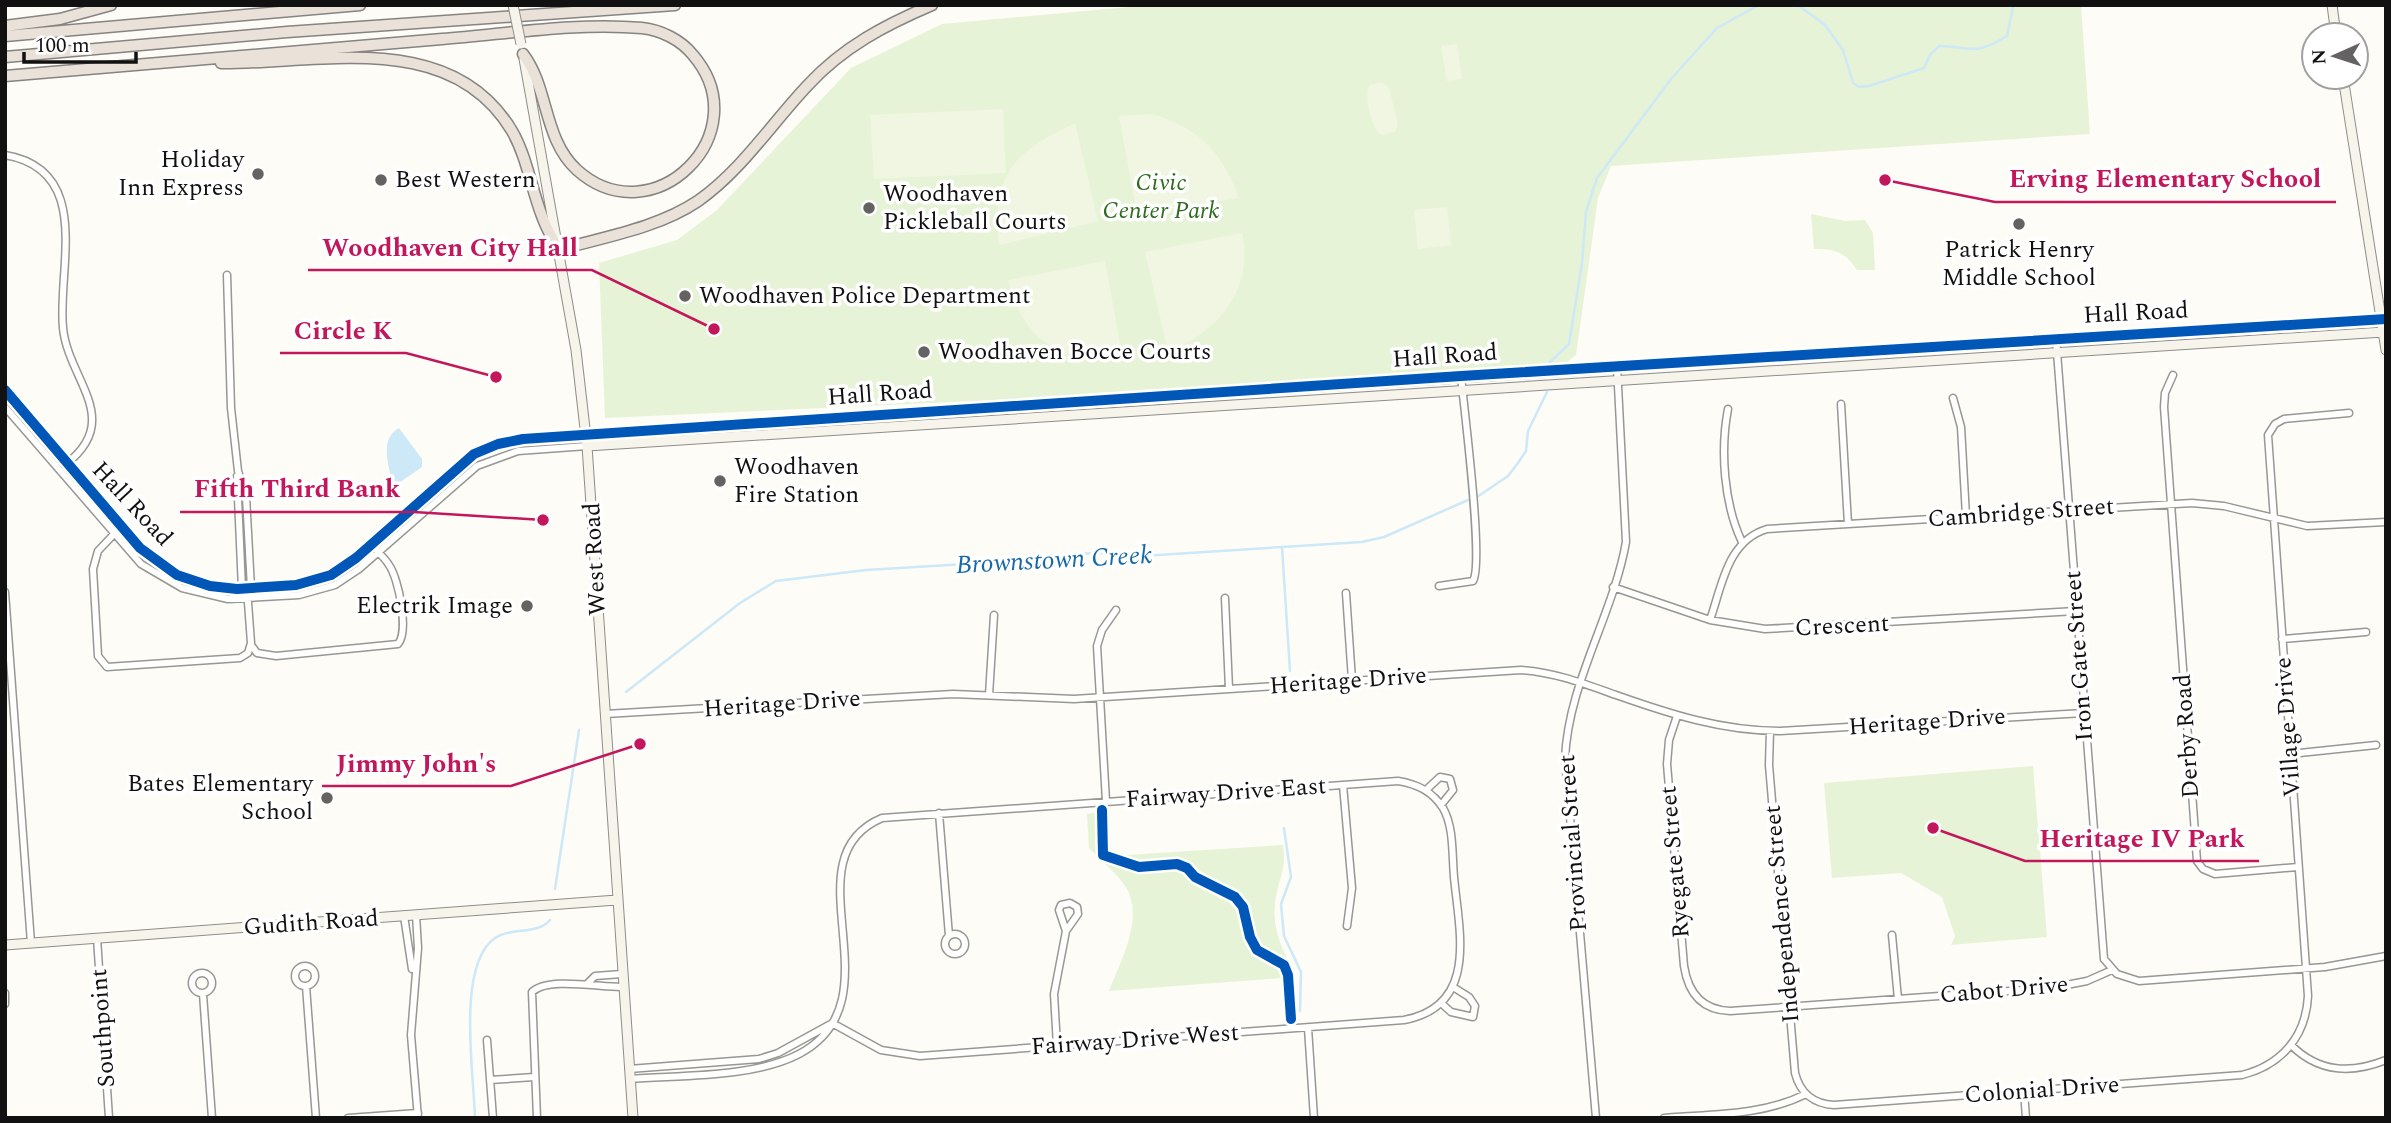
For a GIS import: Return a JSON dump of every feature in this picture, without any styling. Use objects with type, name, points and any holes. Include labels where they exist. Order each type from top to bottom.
[{"type":"highway","points":[[5,26],[60,19],[111,5]]},
{"type":"highway","points":[[5,36],[360,5]]},
{"type":"highway","points":[[5,57],[300,31],[675,5]]},
{"type":"highway","points":[[174,63],[381,58],[414,61],[451,75],[481,95],[512,132],[527,164],[542,217],[558,250],[656,221],[699,200],[730,174],[799,94],[834,60],[882,27],[932,5]]},
{"type":"highway","points":[[5,76],[500,34],[607,28],[647,29],[680,43],[699,62],[707,76],[714,116],[704,149],[683,174],[654,189],[616,190],[589,179],[570,163],[559,145],[548,120],[536,71],[522,49]]},
{"type":"street","name":"West Road","points":[[513,5],[576,350],[586,434],[633,1118]]},
{"type":"street","points":[[2345,91],[2384,319],[2386,350]]},
{"type":"street","name":"Hall Road","points":[[5,155],[24,160],[40,170],[60,198],[65,216],[64,335],[90,405],[93,422],[85,446],[67,463]]},
{"type":"street","points":[[121,527],[98,551],[93,569],[98,656],[104,665],[111,667],[178,660],[232,660],[248,653],[251,643],[247,588],[246,496],[237,471],[231,408],[228,275]]},
{"type":"street","name":"Hall Road","points":[[5,390],[121,527],[149,556],[177,576],[210,586],[247,588],[296,585],[320,580],[344,567],[474,454],[506,442],[640,430],[1461,376],[2384,319]]},
{"type":"street","name":"Hall Road","points":[[5,407],[113,535],[141,564],[172,584],[210,597],[248,599],[324,590],[349,577],[456,482],[477,466],[509,453],[1462,389],[2385,332]]},
{"type":"street","points":[[2120,335],[2121,348]]},
{"type":"street","name":"Iron Gate Street","points":[[2056,339],[2101,949],[2112,970]]},
{"type":"street","points":[[1888,350],[1889,362]]},
{"type":"street","name":"Provincial Street","points":[[1596,1118],[1565,759],[1569,722],[1623,557],[1627,527],[1617,366]]},
{"type":"street","name":"Derby Road","points":[[2173,375],[2164,407],[2197,861],[2203,869],[2215,874],[2298,867]]},
{"type":"street","points":[[1439,586],[1473,581],[1476,575],[1476,535],[1461,376]]},
{"type":"street","points":[[1953,398],[1961,427],[1966,516]]},
{"type":"street","points":[[1117,399],[1118,412]]},
{"type":"street","points":[[1841,404],[1848,524]]},
{"type":"street","points":[[961,409],[962,422]]},
{"type":"street","points":[[1710,620],[1731,559],[1742,542],[1731,516],[1727,496],[1725,433],[1728,409]]},
{"type":"street","points":[[5,424],[22,410]]},
{"type":"street","name":"Village Drive","points":[[2291,1045],[2306,1012],[2306,968],[2268,435],[2275,424],[2290,419],[2349,413]]},
{"type":"street","points":[[788,421],[789,433]]},
{"type":"street","points":[[678,428],[679,440]]},
{"type":"street","points":[[640,430],[641,443]]},
{"type":"street","points":[[506,442],[509,453]]},
{"type":"street","points":[[59,471],[67,463]]},
{"type":"street","points":[[449,474],[456,482]]},
{"type":"street","name":"Cambridge Street","points":[[1742,542],[1767,529],[2170,504],[2210,504],[2316,527],[2386,522]]},
{"type":"street","points":[[251,643],[257,653],[276,656],[398,644],[403,635],[398,584],[390,566],[371,545]]},
{"type":"street","name":"Crescent","points":[[1613,587],[1710,620],[1746,627],[1784,629],[2076,611]]},
{"type":"street","points":[[5,592],[32,943]]},
{"type":"street","points":[[1346,593],[1352,680]]},
{"type":"street","points":[[1225,598],[1229,689]]},
{"type":"street","points":[[1106,801],[1097,646],[1102,630],[1116,610]]},
{"type":"street","points":[[989,695],[994,615]]},
{"type":"street","points":[[2282,639],[2365,632]]},
{"type":"street","name":"Heritage Drive","points":[[605,714],[953,694],[1099,698],[1521,670],[1550,673],[1677,716],[1721,726],[1770,731],[2084,712]]},
{"type":"street","name":"Ryegate Street","points":[[1677,716],[1667,752],[1671,818],[1687,980],[1692,991],[1703,1003]]},
{"type":"street","name":"Independence Street","points":[[1770,731],[1769,765],[1795,1073],[1806,1094]]},
{"type":"street","points":[[2290,754],[2376,745]]},
{"type":"street","points":[[1426,790],[1440,777],[1450,779],[1453,790],[1441,804],[1449,824],[1461,951],[1459,971],[1453,987],[1441,1003],[1451,1012],[1472,1017],[1475,1006],[1469,997],[1453,987]]},
{"type":"street","name":"Fairway Drive East","points":[[832,1023],[842,1003],[846,981],[840,875],[843,856],[854,838],[865,827],[882,818],[1398,781],[1426,790],[1441,804]]},
{"type":"street","points":[[1343,785],[1352,888],[1347,926]]},
{"type":"street","points":[[939,813],[949,936]]},
{"type":"street","name":"Gudith Road","points":[[5,945],[617,900]]},
{"type":"street","points":[[348,1118],[418,1115],[411,1035],[418,948],[416,915]]},
{"type":"street","points":[[404,916],[414,974]]},
{"type":"street","points":[[1058,1046],[1054,999],[1066,931]]},
{"type":"street","points":[[1892,935],[1898,999]]},
{"type":"street","name":"Southpoint","points":[[97,938],[109,1118]]},
{"type":"street","points":[[2112,970],[2124,978],[2139,981],[2306,968],[2386,956]]},
{"type":"street","name":"Cabot Drive","points":[[1703,1003],[1716,1010],[1730,1011],[2062,986],[2112,970]]},
{"type":"street","points":[[587,984],[595,976],[622,974]]},
{"type":"street","points":[[537,1118],[532,992],[540,986],[587,984],[595,988],[623,987]]},
{"type":"street","points":[[306,986],[316,1118]]},
{"type":"street","points":[[5,993],[5,1004]]},
{"type":"street","points":[[203,994],[212,1118]]},
{"type":"street","name":"Fairway Drive West","points":[[832,1023],[872,1046],[907,1055],[1404,1020],[1419,1016],[1441,1003]]},
{"type":"street","points":[[630,1074],[778,1053],[832,1023]]},
{"type":"street","points":[[630,1074],[759,1068],[797,1055],[825,1036],[832,1023]]},
{"type":"street","points":[[1308,1028],[1314,1118]]},
{"type":"street","points":[[487,1040],[493,1118]]},
{"type":"street","points":[[2291,1045],[2315,1064],[2335,1069],[2370,1067],[2386,1060]]},
{"type":"street","name":"Colonial Drive","points":[[1806,1094],[1819,1102],[1835,1105],[2242,1075],[2269,1065],[2291,1045]]},
{"type":"street","points":[[723,1062],[724,1071]]},
{"type":"street","points":[[490,1080],[534,1077]]},
{"type":"street","points":[[2024,1091],[2026,1118]]},
{"type":"street","points":[[1664,1118],[1755,1111],[1806,1094]]},
{"type":"green space","name":"Civic Center Park","points":[[1152,5],[2081,5],[2090,134],[1611,166],[1598,198],[1576,355],[1567,362],[1019,399],[605,418],[599,263],[677,240],[717,210],[851,68],[942,24]]},
{"type":"green space","points":[[1457,44],[1462,79],[1447,81],[1441,46]]},
{"type":"green space","points":[[1382,82],[1389,88],[1398,124],[1395,132],[1382,135],[1372,119],[1367,96],[1370,85]]},
{"type":"green space","points":[[1003,109],[1006,173],[874,179],[870,115]]},
{"type":"green space","points":[[1152,114],[1183,126],[1207,144],[1225,168],[1239,198],[1137,214],[1119,116]]},
{"type":"green space","points":[[1075,123],[1098,221],[999,245],[999,200],[1004,182],[1012,168],[1022,155],[1037,144]]},
{"type":"green space","points":[[1447,207],[1451,245],[1418,249],[1414,210]]},
{"type":"green space","points":[[1811,214],[1845,221],[1865,220],[1873,233],[1875,270],[1857,270],[1839,253],[1814,249]]},
{"type":"green space","points":[[1242,233],[1245,253],[1243,272],[1228,306],[1202,333],[1168,351],[1145,252]]},
{"type":"green space","points":[[1105,261],[1123,360],[1082,357],[1044,341],[1025,321],[1008,280]]},
{"type":"green space","points":[[2033,766],[2047,937],[1951,945],[1955,936],[1942,897],[1901,873],[1832,878],[1824,783]]},
{"type":"green space","points":[[1109,810],[1111,856],[1283,845],[1284,862],[1276,896],[1275,924],[1296,977],[1109,991],[1130,937],[1133,909],[1130,895],[1123,883],[1089,848],[1087,814]]},
{"type":"water","points":[[399,428],[422,459],[422,467],[393,487],[387,446],[393,433]]},
{"type":"waterway","name":"Brownstown Creek","points":[[1550,362],[1569,344],[1582,263],[1586,212],[1597,178],[1671,79],[1717,28],[1759,5]]},
{"type":"waterway","name":"Brownstown Creek","points":[[1798,5],[1825,25],[1843,50],[1853,83],[1859,87],[1924,68],[1930,55],[1939,46],[1973,49],[1996,42],[2007,36],[2013,7]]},
{"type":"waterway","name":"Brownstown Creek","points":[[1477,497],[1508,476],[1518,463],[1526,451],[1528,431],[1547,392]]},
{"type":"waterway","name":"Brownstown Creek","points":[[626,692],[740,603],[776,581],[866,570],[1015,561],[1061,554],[1113,553],[1142,556],[1362,542],[1384,537],[1468,500]]},
{"type":"waterway","points":[[1282,547],[1290,671]]},
{"type":"waterway","name":"Brownstown Creek","points":[[555,889],[579,730]]},
{"type":"waterway","points":[[1284,828],[1291,877],[1281,904],[1284,936],[1301,972],[1300,1011]]},
{"type":"waterway","name":"Brownstown Creek","points":[[475,1118],[470,1022],[475,971],[483,952],[495,938],[539,928],[550,920]]},
{"type":"cycle path","points":[[5,390],[140,548],[177,575],[210,586],[237,589],[296,585],[331,575],[356,558],[474,454],[498,444],[523,439],[1461,376],[2386,319]]},
{"type":"cycle path","points":[[1102,810],[1103,855],[1139,867],[1177,864],[1187,868],[1195,877],[1235,897],[1243,907],[1250,937],[1257,950],[1284,965],[1288,975],[1291,1019]]},
{"type":"place","name":"Holiday Inn Express","points":[[258,174]]},
{"type":"place","name":"Best Western","points":[[381,180]]},
{"type":"place","name":"Erving Elementary School","points":[[1885,180]]},
{"type":"place","name":"Woodhaven Pickleball Courts","points":[[869,208]]},
{"type":"place","name":"Patrick Henry Middle School","points":[[2019,224]]},
{"type":"place","name":"Woodhaven Police Department","points":[[685,296]]},
{"type":"place","name":"Woodhaven City Hall","points":[[714,329]]},
{"type":"place","name":"Woodhaven Bocce Courts","points":[[924,352]]},
{"type":"place","name":"Circle K","points":[[496,377]]},
{"type":"place","name":"Woodhaven Fire Station","points":[[720,481]]},
{"type":"place","name":"Fifth Third Bank","points":[[543,520]]},
{"type":"place","name":"Electrik Image","points":[[527,606]]},
{"type":"place","name":"Jimmy John's","points":[[640,744]]},
{"type":"place","name":"Bates Elementary School","points":[[327,798]]},
{"type":"place","name":"Heritage IV Park","points":[[1933,828]]}]
